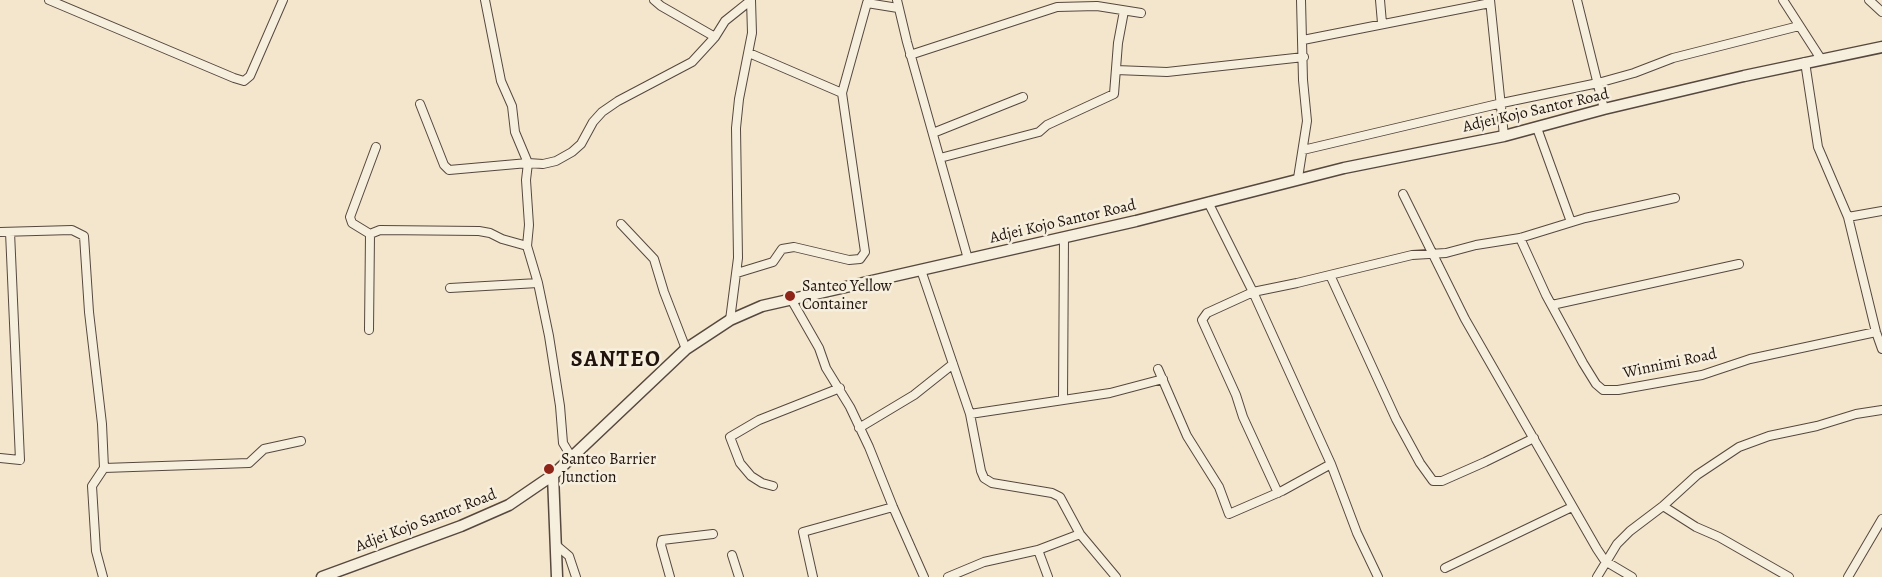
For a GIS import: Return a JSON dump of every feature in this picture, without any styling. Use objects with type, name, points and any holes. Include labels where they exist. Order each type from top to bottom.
[{"type":"street","points":[[49,0],[244,81],[250,76],[283,0]]},
{"type":"street","points":[[485,0],[501,81],[512,106],[515,132],[528,163],[526,180],[529,225],[526,246],[538,283],[549,336],[560,406],[563,443],[572,458]]},
{"type":"street","points":[[654,0],[715,37]]},
{"type":"street","points":[[1298,178],[1307,121],[1303,80],[1301,0]]},
{"type":"street","points":[[1380,0],[1382,23]]},
{"type":"street","points":[[1578,0],[1604,110]]},
{"type":"street","points":[[1783,0],[1821,59]]},
{"type":"street","points":[[1869,0],[1882,12]]},
{"type":"street","points":[[420,104],[444,165],[449,170],[528,163],[543,164],[556,161],[581,144],[593,122],[602,112],[618,101],[692,62],[715,37],[725,21],[751,1]]},
{"type":"street","points":[[730,320],[737,273],[736,128],[739,99],[749,53],[752,24],[751,1]]},
{"type":"street","points":[[1303,40],[1490,1],[1504,136]]},
{"type":"street","points":[[737,273],[773,262],[782,249],[794,248],[849,260],[860,259],[865,252],[842,93],[863,2],[897,4],[968,259]]},
{"type":"street","points":[[910,55],[1057,7],[1097,6],[1142,13]]},
{"type":"street","points":[[940,158],[1040,132],[1047,125],[1114,94],[1124,10]]},
{"type":"street","points":[[1303,150],[1598,83],[1634,73],[1673,58],[1799,26]]},
{"type":"street","name":"Adjei Kojo Santor Road","points":[[322,577],[461,526],[509,505],[553,475],[686,349],[730,320],[762,306],[1064,237],[1298,178],[1504,136],[1805,62],[1882,47]]},
{"type":"street","points":[[749,53],[842,93]]},
{"type":"street","points":[[1116,70],[1167,72],[1304,57]]},
{"type":"street","points":[[1805,62],[1818,147],[1848,217],[1876,332],[1881,344]]},
{"type":"street","points":[[933,133],[1023,97]]},
{"type":"street","points":[[1537,128],[1571,222]]},
{"type":"street","points":[[370,234],[352,223],[350,217],[376,147]]},
{"type":"street","points":[[1403,194],[1465,319],[1572,507],[1605,561],[1632,577]]},
{"type":"street","points":[[1278,493],[1202,320],[1207,313],[1253,292],[1412,255],[1446,253],[1476,245],[1520,238],[1571,222],[1675,198]]},
{"type":"street","points":[[1208,202],[1253,292],[1331,464],[1357,533],[1378,577]]},
{"type":"street","points":[[1848,217],[1882,211]]},
{"type":"street","points":[[621,224],[654,259],[686,349]]},
{"type":"street","points":[[0,232],[72,230],[84,236],[89,312],[102,424],[104,468],[92,486],[96,551],[103,577]]},
{"type":"street","points":[[370,234],[380,230],[479,231],[490,232],[502,239],[526,246]]},
{"type":"street","points":[[0,458],[20,459],[10,232]]},
{"type":"street","points":[[369,330],[370,234]]},
{"type":"street","points":[[1063,400],[1064,237]]},
{"type":"street","name":"Winnimi Road","points":[[1520,238],[1552,305],[1596,384],[1603,390],[1702,375],[1750,359],[1876,332]]},
{"type":"street","points":[[1552,305],[1739,264]]},
{"type":"street","points":[[921,270],[970,414],[984,478],[992,483],[1052,493],[1060,497],[1080,534],[1116,577]]},
{"type":"street","points":[[1329,275],[1396,419],[1420,463],[1433,481],[1442,481],[1464,472],[1534,438]]},
{"type":"street","points":[[450,288],[538,283]]},
{"type":"street","points":[[791,299],[819,348],[826,368],[840,388],[869,447],[892,507],[924,577]]},
{"type":"street","points":[[859,428],[914,395],[952,364]]},
{"type":"street","points":[[1158,369],[1187,436],[1219,487],[1229,514],[1278,493],[1331,464]]},
{"type":"street","points":[[970,414],[1110,393],[1164,379]]},
{"type":"street","points":[[773,486],[762,483],[740,463],[730,437],[759,420],[840,388]]},
{"type":"street","points":[[1597,577],[1605,561],[1630,531],[1663,506],[1697,475],[1739,447],[1769,436],[1816,426],[1856,414],[1882,410]]},
{"type":"street","points":[[104,468],[249,463],[264,450],[302,441]]},
{"type":"street","points":[[553,475],[557,577]]},
{"type":"street","points":[[1663,506],[1696,527],[1719,537],[1789,577]]},
{"type":"street","points":[[813,577],[803,532],[892,507]]},
{"type":"street","points":[[1445,568],[1572,507]]},
{"type":"street","points":[[1848,577],[1882,519]]},
{"type":"street","points":[[670,577],[661,545],[662,540],[713,534]]},
{"type":"street","points":[[948,577],[984,562],[1038,550],[1080,534]]},
{"type":"street","points":[[556,545],[569,556],[576,577]]},
{"type":"street","points":[[1038,550],[1048,577]]},
{"type":"street","points":[[732,555],[739,577]]},
{"type":"place","name":"Santeo Yellow Container","points":[[790,296]]},
{"type":"place","name":"Santeo Barrier Junction","points":[[549,469]]},
{"type":"district","name":"SANTEO","points":[[616,361]]}]
